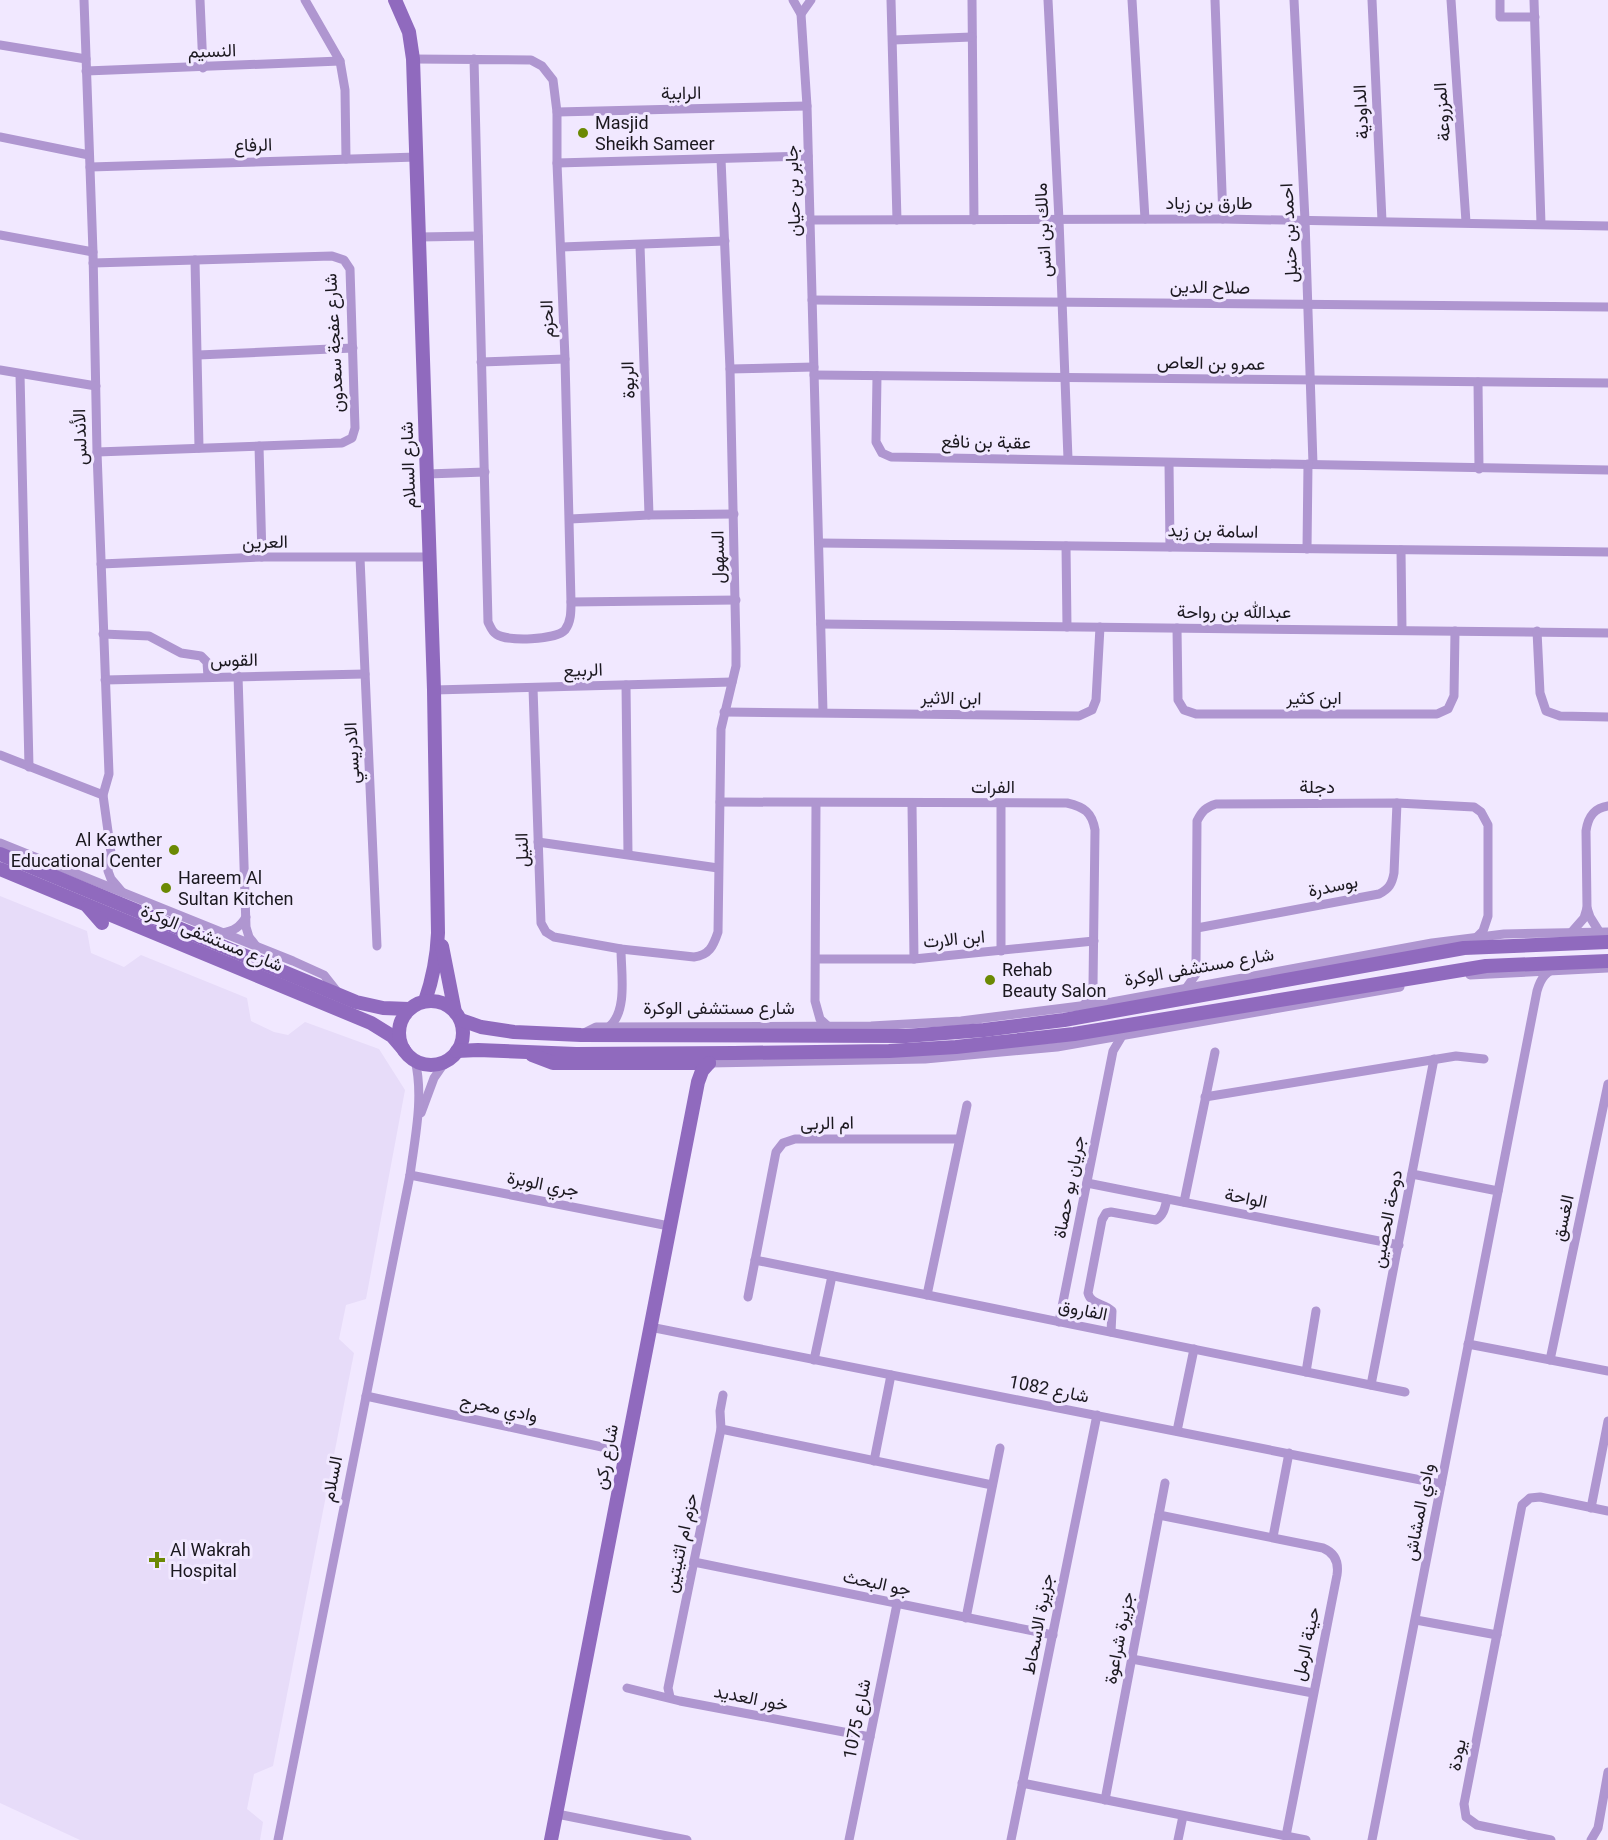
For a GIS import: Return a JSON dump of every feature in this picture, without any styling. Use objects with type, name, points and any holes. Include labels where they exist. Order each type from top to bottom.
[{"type":"street","name":"الأندلس","points":[[84,0],[109,774],[103,795],[111,853],[108,871]]},
{"type":"street","points":[[200,0],[203,68]]},
{"type":"street","points":[[305,0],[340,61],[345,90],[346,159]]},
{"type":"street","name":"شارع السلام","points":[[395,0],[408,32],[413,59],[434,690],[438,933],[433,979],[425,1001]]},
{"type":"street","name":"جابر بن حيان","points":[[794,0],[801,14],[807,106],[823,712]]},
{"type":"street","points":[[801,14],[811,0]]},
{"type":"street","points":[[891,0],[897,220]]},
{"type":"street","points":[[972,0],[974,220]]},
{"type":"street","name":"مالك بن انس","points":[[1048,0],[1068,459]]},
{"type":"street","points":[[1132,0],[1145,219]]},
{"type":"street","points":[[1207,0],[1215,14]]},
{"type":"street","points":[[1215,0],[1223,219]]},
{"type":"street","name":"احمد بن حنبل","points":[[1294,0],[1311,380],[1307,549]]},
{"type":"street","name":"الداودية","points":[[1372,0],[1383,222]]},
{"type":"street","name":"المزروعة","points":[[1451,0],[1466,222]]},
{"type":"street","points":[[1500,0],[1500,17],[1534,16]]},
{"type":"street","points":[[1534,0],[1541,224]]},
{"type":"street","points":[[893,40],[972,37]]},
{"type":"street","points":[[0,45],[86,59]]},
{"type":"street","name":"الحزم","points":[[413,59],[531,60],[543,66],[553,80],[557,112],[571,602],[570,619],[564,631],[552,638],[505,638],[494,633],[488,622],[485,472]]},
{"type":"street","points":[[427,474],[485,472],[474,59]]},
{"type":"street","name":"النسيم","points":[[86,71],[340,61]]},
{"type":"street","name":"الرابية","points":[[557,112],[807,106]]},
{"type":"street","points":[[0,137],[89,155]]},
{"type":"street","points":[[557,163],[808,156]]},
{"type":"street","name":"الرفاع","points":[[90,167],[417,157]]},
{"type":"street","name":"السهول","points":[[710,950],[718,932],[721,729],[736,666],[730,369],[721,159]]},
{"type":"street","name":"طارق بن زياد","points":[[810,220],[1223,219],[1608,226]]},
{"type":"street","points":[[0,235],[93,252]]},
{"type":"street","points":[[419,237],[478,236]]},
{"type":"street","points":[[561,247],[725,241]]},
{"type":"street","name":"الربوة","points":[[640,244],[649,515]]},
{"type":"street","name":"شارع عفجة سعدون","points":[[93,263],[332,256],[344,260],[350,269],[355,428],[352,438],[342,443],[97,452]]},
{"type":"street","points":[[195,260],[199,448]]},
{"type":"street","name":"صلاح الدين","points":[[812,300],[1608,307]]},
{"type":"street","points":[[198,355],[353,348]]},
{"type":"street","points":[[482,362],[565,359]]},
{"type":"street","points":[[730,369],[814,371]]},
{"type":"street","points":[[0,370],[96,386]]},
{"type":"street","name":"عمرو بن العاص","points":[[814,371],[877,376],[1608,383]]},
{"type":"street","points":[[20,374],[29,767]]},
{"type":"street","name":"عقبة بن نافع","points":[[877,376],[876,442],[882,453],[891,457],[1608,470]]},
{"type":"street","points":[[1478,382],[1479,469]]},
{"type":"street","points":[[259,446],[262,558]]},
{"type":"street","points":[[1169,463],[1170,547]]},
{"type":"street","points":[[570,519],[734,514]]},
{"type":"street","name":"اسامة بن زيد","points":[[819,543],[1608,552]]},
{"type":"street","points":[[1066,546],[1067,627]]},
{"type":"street","points":[[1401,550],[1402,630]]},
{"type":"street","name":"العرين","points":[[101,564],[262,558],[429,556]]},
{"type":"street","name":"الادريسي","points":[[360,558],[377,946]]},
{"type":"street","points":[[571,602],[736,600]]},
{"type":"street","name":"عبدالله بن رواحة","points":[[821,624],[1608,633]]},
{"type":"street","name":"ابن الاثير","points":[[724,712],[1079,716],[1092,710],[1096,700],[1100,627]]},
{"type":"street","name":"ابن كثير","points":[[1177,628],[1178,700],[1184,710],[1196,714],[1437,714],[1448,709],[1454,696],[1455,631]]},
{"type":"street","points":[[1538,631],[1540,693],[1546,711],[1560,716],[1608,717]]},
{"type":"street","points":[[103,634],[149,636],[181,653],[201,656],[207,662],[208,677]]},
{"type":"street","name":"القوس","points":[[105,680],[365,674]]},
{"type":"street","points":[[238,676],[246,927],[249,938],[256,946]]},
{"type":"street","name":"الربيع","points":[[434,690],[732,682]]},
{"type":"street","points":[[626,685],[628,854]]},
{"type":"street","name":"النيل","points":[[533,688],[542,923],[546,932],[554,937],[621,949],[694,957],[710,950]]},
{"type":"street","points":[[0,755],[103,795]]},
{"type":"street","name":"الفرات","points":[[720,802],[1067,803],[1088,811],[1093,819],[1095,830],[1093,986],[1092,993],[1083,1006],[1064,1020]]},
{"type":"street","points":[[816,803],[816,1010],[827,1026],[842,1035]]},
{"type":"street","name":"دجلة","points":[[1187,987],[1192,981],[1196,965],[1196,831],[1201,812],[1208,806],[1216,804],[1397,803],[1474,807],[1481,812],[1488,825],[1488,916],[1487,924],[1464,948]]},
{"type":"street","name":"بوسدرة","points":[[1197,928],[1385,891],[1392,882],[1394,873],[1397,803]]},
{"type":"street","points":[[912,804],[914,959]]},
{"type":"street","points":[[1001,804],[1001,951]]},
{"type":"street","points":[[1605,936],[1590,917],[1587,908],[1585,850],[1587,823],[1595,811],[1608,806]]},
{"type":"street","points":[[538,842],[718,868]]},
{"type":"street","name":"شارع مستشفى الوكرة","points":[[0,843],[324,975],[341,996]]},
{"type":"street","name":"شارع مستشفى الوكرة","points":[[0,854],[356,1002],[383,1008],[409,1008]]},
{"type":"street","name":"شارع مستشفى الوكرة","points":[[0,869],[371,1023],[392,1036],[404,1050]]},
{"type":"street","points":[[62,881],[91,881],[108,871],[122,892]]},
{"type":"street","points":[[87,905],[102,923]]},
{"type":"street","points":[[1570,934],[1584,918],[1587,908]]},
{"type":"street","points":[[1488,916],[1497,929],[1525,945]]},
{"type":"street","points":[[221,934],[231,932],[240,926],[246,917]]},
{"type":"street","name":"شارع السلام","points":[[438,933],[458,1016]]},
{"type":"street","name":"شارع مستشفى الوكرة","points":[[581,1035],[596,1028],[636,1026],[872,1026],[961,1021],[1112,1002],[1432,943],[1477,937],[1504,934],[1605,936]]},
{"type":"street","name":"شارع مستشفى الوكرة","points":[[458,1016],[481,1027],[514,1032],[581,1035],[928,1034],[1064,1020],[1464,948],[1525,945],[1605,936]]},
{"type":"street","name":"ابن الارت","points":[[816,959],[914,959],[1094,941]]},
{"type":"street","points":[[609,1027],[617,1018],[621,1006],[621,949]]},
{"type":"street","points":[[457,1051],[576,1054],[734,1053],[889,1051],[956,1047],[1074,1034],[1457,970],[1507,964],[1608,960]]},
{"type":"street","points":[[1548,971],[1569,962]]},
{"type":"street","points":[[1507,964],[1530,977],[1537,991]]},
{"type":"street","points":[[1196,965],[1201,973],[1215,982]]},
{"type":"street","points":[[528,1052],[539,1059],[553,1063],[709,1063],[925,1059],[986,1055],[1095,1041],[1471,974],[1608,968]]},
{"type":"street","name":"وادي المشاش","points":[[1372,1840],[1537,991],[1539,982],[1548,971]]},
{"type":"street","points":[[1093,986],[1103,997],[1112,1002]]},
{"type":"street","points":[[425,1001],[442,1002],[458,1016],[463,1036],[457,1051],[445,1062],[435,1065],[424,1064],[415,1060],[404,1050],[399,1033],[409,1008],[425,1001]]},
{"type":"street","points":[[804,1026],[815,1001]]},
{"type":"street","points":[[621,1006],[626,1018],[636,1026]]},
{"type":"street","points":[[1074,1034],[1103,1044],[1112,1059]]},
{"type":"street","name":"جريان بو حصاة","points":[[1059,1322],[1112,1059],[1117,1042],[1122,1036]]},
{"type":"street","points":[[709,1063],[734,1053]]},
{"type":"street","points":[[1184,1202],[1215,1053]]},
{"type":"street","points":[[1205,1097],[1456,1056],[1484,1059]]},
{"type":"street","name":"دوحة الحصين","points":[[1371,1385],[1434,1059]]},
{"type":"street","name":"السلام","points":[[278,1840],[410,1174],[417,1124],[418,1076],[415,1060]]},
{"type":"street","name":"السلام","points":[[417,1124],[434,1078],[445,1062]]},
{"type":"street","points":[[685,1063],[694,1071],[698,1082]]},
{"type":"street","name":"شارع ركن","points":[[551,1840],[698,1082],[702,1071],[709,1063]]},
{"type":"street","name":"الغسق","points":[[1550,1360],[1608,1084]]},
{"type":"street","points":[[927,1295],[967,1105]]},
{"type":"street","name":"ام الربى","points":[[748,1297],[776,1152],[783,1143],[795,1139],[959,1139]]},
{"type":"street","name":"جري الوبرة","points":[[410,1174],[669,1226]]},
{"type":"street","points":[[1412,1174],[1498,1191]]},
{"type":"street","name":"الواحة","points":[[1087,1183],[1399,1245]]},
{"type":"street","points":[[1111,1332],[1112,1311],[1108,1306],[1093,1301],[1088,1293],[1102,1220],[1106,1213],[1111,1212],[1156,1220],[1165,1210],[1167,1199]]},
{"type":"street","name":"الفاروق","points":[[755,1260],[1405,1392]]},
{"type":"street","points":[[814,1359],[832,1276]]},
{"type":"street","points":[[1306,1372],[1316,1311]]},
{"type":"street","name":"شارع 1082","points":[[650,1327],[1441,1484]]},
{"type":"street","points":[[1468,1344],[1608,1371]]},
{"type":"street","points":[[1176,1431],[1194,1349]]},
{"type":"street","points":[[874,1461],[891,1375]]},
{"type":"street","name":"حزم ام اثنيتين","points":[[670,1697],[668,1688],[721,1429],[720,1411],[723,1395]]},
{"type":"street","name":"وادي محرج","points":[[366,1396],[625,1452]]},
{"type":"street","name":"جزيرة الاسحاط","points":[[1011,1840],[1097,1415]]},
{"type":"street","points":[[1591,1508],[1608,1420]]},
{"type":"street","points":[[721,1429],[993,1485]]},
{"type":"street","points":[[966,1618],[1000,1448]]},
{"type":"street","points":[[1273,1537],[1289,1454]]},
{"type":"street","name":"جزيرة شراعوة","points":[[1105,1800],[1165,1483]]},
{"type":"street","name":"يودة","points":[[1551,1840],[1526,1838],[1477,1825],[1469,1822],[1464,1812],[1522,1504],[1530,1498],[1540,1497],[1608,1511]]},
{"type":"street","name":"حينة الرمل","points":[[1132,1659],[1313,1693],[1337,1575],[1338,1563],[1332,1554],[1323,1548],[1159,1515]]},
{"type":"street","name":"جو البحث","points":[[694,1562],[1053,1635]]},
{"type":"street","name":"شارع 1075","points":[[849,1840],[897,1604]]},
{"type":"street","points":[[1416,1620],[1497,1635]]},
{"type":"street","name":"خور العديد","points":[[627,1688],[680,1701],[870,1737]]},
{"type":"street","points":[[1286,1836],[1313,1693]]},
{"type":"street","points":[[1591,1840],[1598,1828],[1608,1772]]},
{"type":"street","points":[[1022,1783],[1306,1840]]},
{"type":"street","points":[[855,1809],[866,1811]]},
{"type":"street","points":[[557,1814],[641,1835],[687,1840]]},
{"type":"street","points":[[1178,1840],[1183,1816]]},
{"type":"shaded area","name":"Al Wakrah Hospital","points":[[0,896],[87,931],[91,953],[124,967],[141,955],[247,998],[251,1021],[274,1032],[288,1035],[305,1022],[379,1049],[405,1090],[366,1299],[346,1305],[339,1339],[354,1353],[273,1766],[254,1774],[247,1809],[263,1822],[260,1840],[80,1840],[0,1803]]},
{"type":"place","name":"Masjid Sheikh Sameer","points":[[583,133]]},
{"type":"place","name":"Al Kawther Educational Center","points":[[174,850]]},
{"type":"place","name":"Hareem Al Sultan Kitchen","points":[[166,888]]},
{"type":"place","name":"Rehab Beauty Salon","points":[[990,980]]},
{"type":"place","name":"Al Wakrah Hospital","points":[[157,1560]]}]
